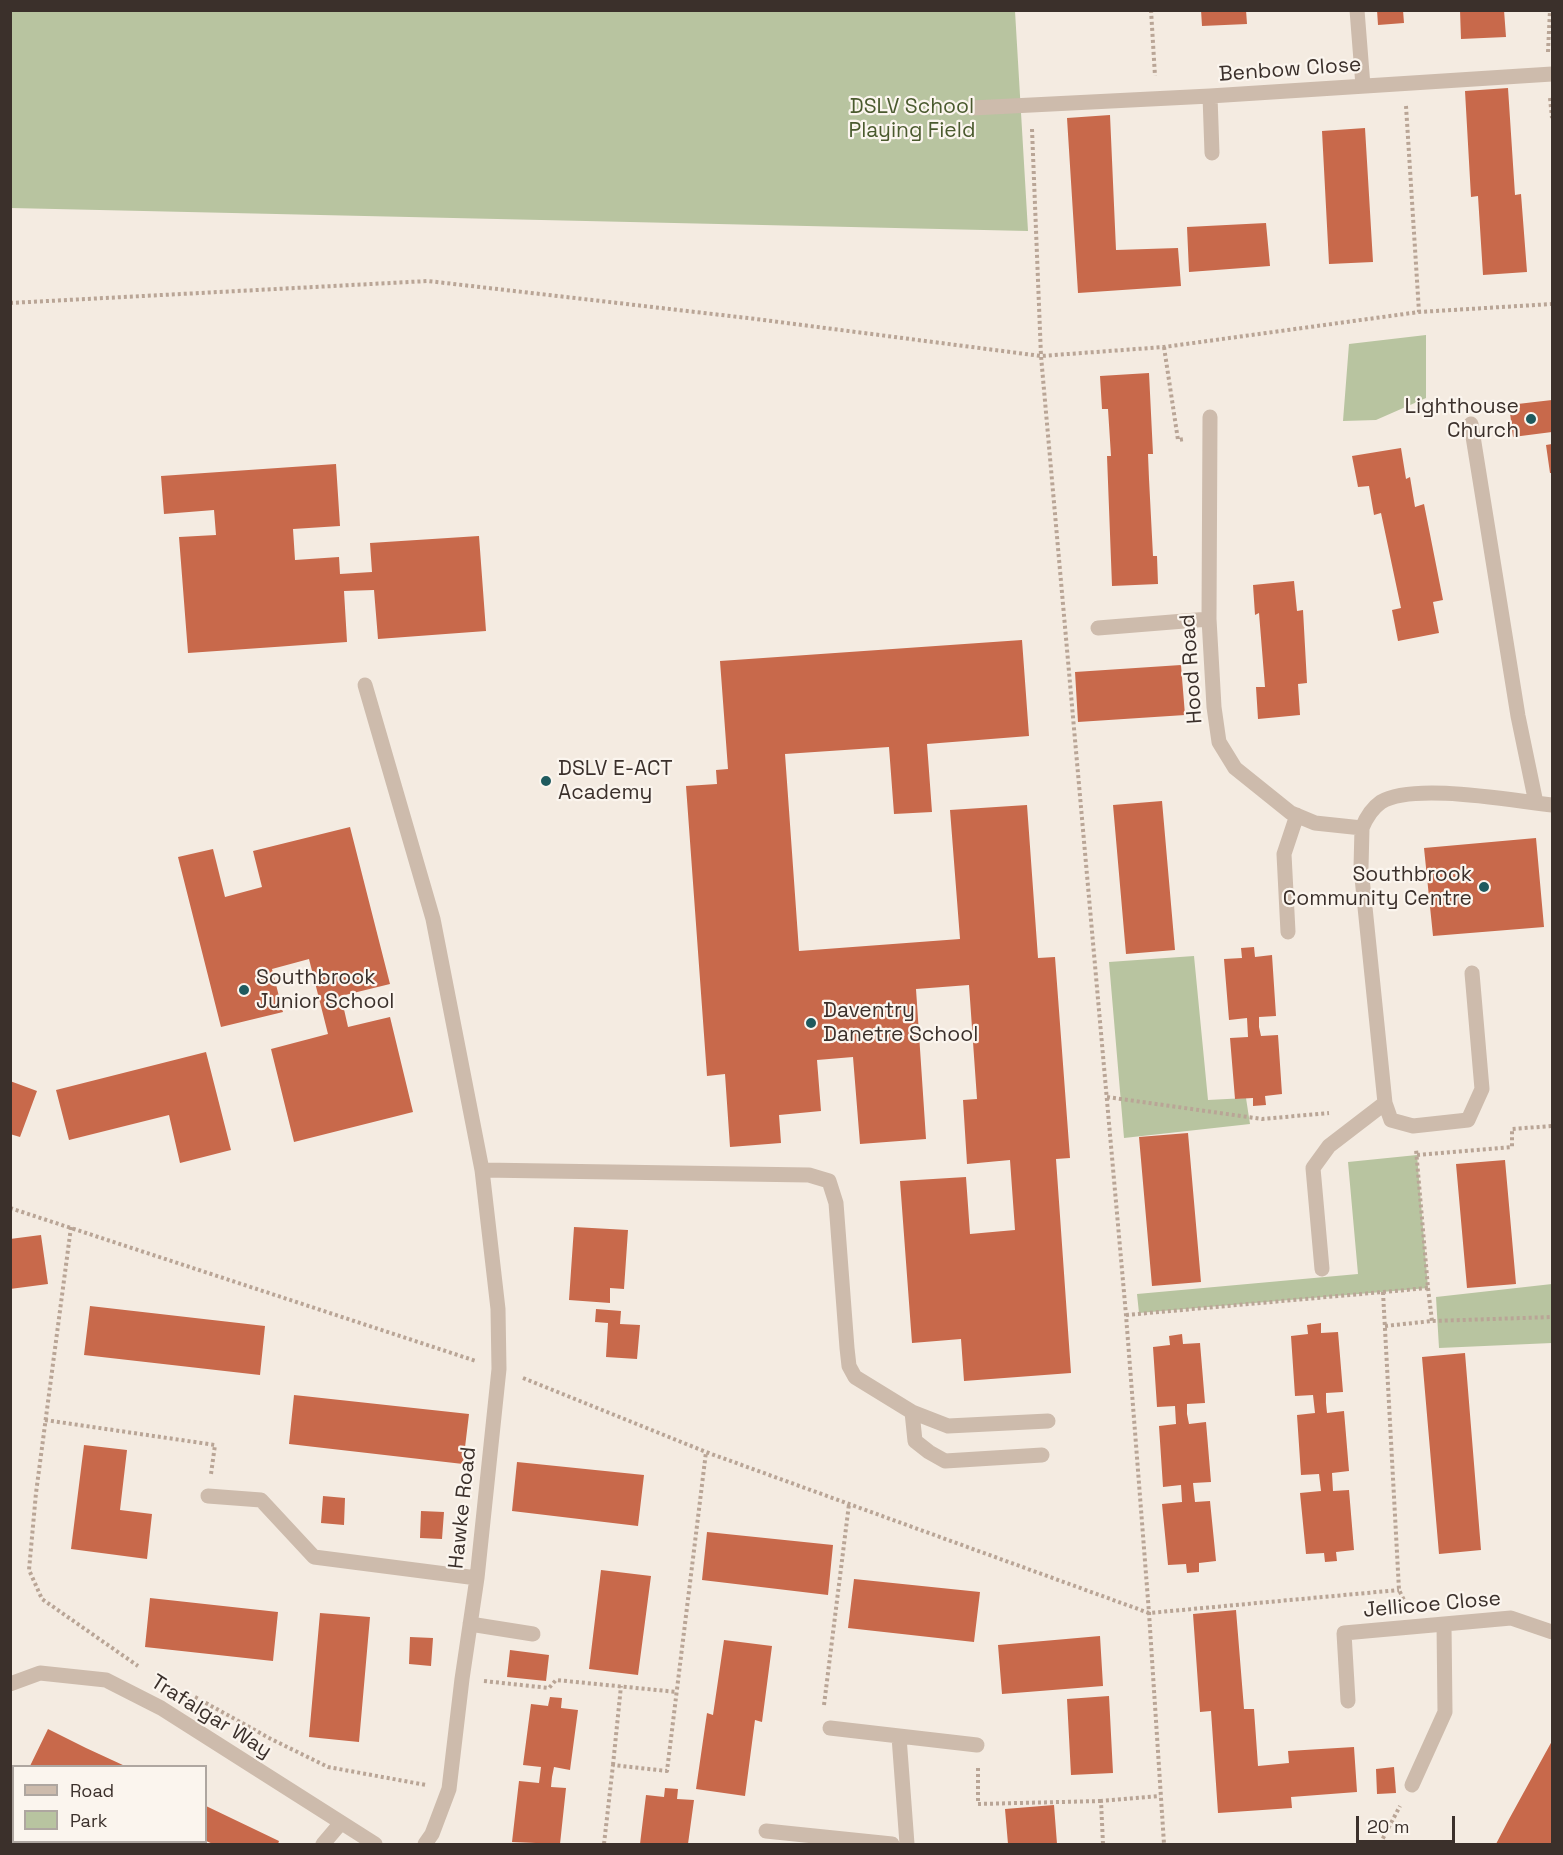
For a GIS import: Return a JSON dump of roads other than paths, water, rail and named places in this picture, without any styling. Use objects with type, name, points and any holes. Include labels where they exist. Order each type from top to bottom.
[{"type":"street","points":[[1357,10],[1362,86]]},
{"type":"street","name":"Benbow Close","points":[[972,108],[1210,96],[1552,74]]},
{"type":"street","points":[[1210,96],[1212,153]]},
{"type":"street","name":"Hood Road","points":[[1210,417],[1209,620],[1214,706],[1219,742],[1235,768],[1291,813],[1315,823],[1362,828]]},
{"type":"street","points":[[1471,424],[1518,716],[1536,803]]},
{"type":"street","points":[[1098,628],[1209,620]]},
{"type":"street","name":"Hawke Road","points":[[365,685],[433,919],[482,1170],[498,1309],[499,1369],[477,1578],[462,1679],[450,1790],[432,1834],[425,1845]]},
{"type":"street","points":[[1472,973],[1482,1089],[1468,1120],[1413,1126],[1391,1120],[1385,1103],[1361,868],[1362,828],[1367,816],[1381,802],[1397,796],[1470,795],[1552,805]]},
{"type":"street","points":[[1288,932],[1284,854],[1297,815]]},
{"type":"street","points":[[1322,1269],[1313,1168],[1329,1146],[1385,1103]]},
{"type":"street","points":[[482,1170],[809,1175],[830,1181],[836,1203],[849,1366],[855,1377],[912,1412],[948,1426],[1048,1421]]},
{"type":"street","points":[[912,1412],[915,1441],[945,1461],[1042,1455]]},
{"type":"street","points":[[208,1496],[261,1500],[314,1557],[477,1578]]},
{"type":"street","name":"Jellicoe Close","points":[[1348,1701],[1344,1633],[1510,1618],[1552,1632]]},
{"type":"street","points":[[470,1624],[533,1634]]},
{"type":"street","points":[[1412,1785],[1445,1712],[1444,1624]]},
{"type":"street","name":"Trafalgar Way","points":[[10,1684],[40,1673],[106,1680],[162,1708],[375,1845]]},
{"type":"street","points":[[830,1728],[978,1745]]},
{"type":"street","points":[[899,1737],[907,1845]]},
{"type":"street","points":[[323,1845],[340,1824]]},
{"type":"street","points":[[766,1831],[892,1845]]},
{"type":"place","name":"Lighthouse Church","points":[[1531,419]]},
{"type":"place","name":"DSLV E-ACT Academy","points":[[546,781]]},
{"type":"place","name":"Southbrook Community Centre","points":[[1484,887]]},
{"type":"place","name":"Southbrook Junior School","points":[[244,990]]},
{"type":"place","name":"Daventry Danetre School","points":[[811,1023]]},
{"type":"park label","name":"DSLV School Playing Field","points":[[912,119]]}]
